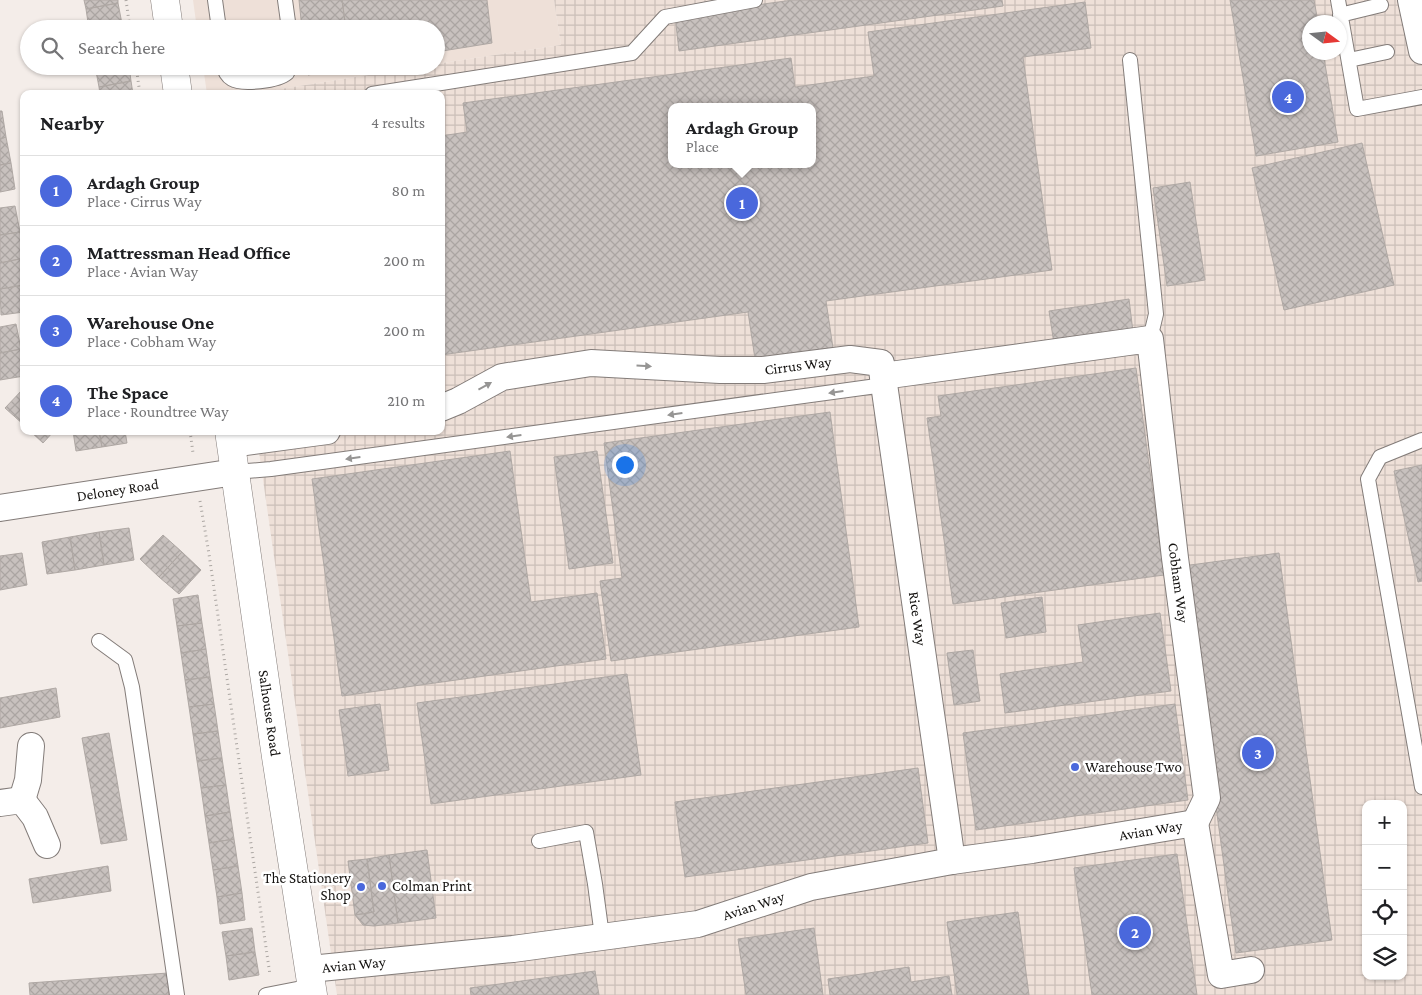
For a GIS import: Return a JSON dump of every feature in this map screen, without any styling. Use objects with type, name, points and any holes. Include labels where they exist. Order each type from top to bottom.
[{"type":"street","points":[[165,0],[168,20]]},
{"type":"street","points":[[1410,0],[1422,51]]},
{"type":"street","points":[[175,75],[177,90]]},
{"type":"street","points":[[884,380],[1150,339]]},
{"type":"street","name":"Cobham Way","points":[[1150,339],[1207,798],[1195,823]]},
{"type":"street","name":"Cirrus Way","points":[[445,406],[502,377],[591,363],[720,370],[763,370],[850,359],[881,363],[884,380]]},
{"type":"street","name":"Rice Way","points":[[884,380],[952,862]]},
{"type":"street","points":[[230,438],[272,435]]},
{"type":"street","name":"Salhouse Road","points":[[230,438],[311,983]]},
{"type":"street","name":"Deloney Road","points":[[0,508],[235,472]]},
{"type":"street","points":[[31,746],[28,780],[11,802],[35,817],[47,845]]},
{"type":"street","points":[[1195,823],[1221,975],[1251,970]]},
{"type":"street","name":"Avian Way","points":[[311,983],[513,948],[698,924],[810,887],[1195,823]]},
{"type":"lane","points":[[215,0],[218,20]]},
{"type":"lane","points":[[285,0],[288,20]]},
{"type":"lane","points":[[397,90],[632,53],[665,17],[755,0]]},
{"type":"lane","points":[[1338,0],[1340,15],[1381,5]]},
{"type":"lane","points":[[1348,60],[1387,52]]},
{"type":"lane","points":[[1347,54],[1357,109],[1422,97]]},
{"type":"lane","points":[[1130,60],[1156,314],[1150,339]]},
{"type":"lane","points":[[227,75],[232,79],[242,82],[259,81],[282,75]]},
{"type":"lane","points":[[235,472],[271,469],[884,380]]},
{"type":"lane","points":[[1422,440],[1380,457],[1368,479],[1422,787]]},
{"type":"lane","points":[[100,641],[125,660],[132,687],[177,995]]},
{"type":"lane","points":[[539,841],[586,832],[602,936]]},
{"type":"lane","points":[[270,995],[311,983]]},
{"type":"path","points":[[126,0],[129,20]]},
{"type":"path","points":[[137,75],[139,90]]},
{"type":"path","points":[[191,435],[209,554],[270,995]]},
{"type":"shaded area","points":[[193,0],[554,0],[561,45],[445,63],[445,20],[196,20]]},
{"type":"shaded area","points":[[554,0],[1422,0],[1422,995],[337,995],[257,435],[445,435],[445,90],[274,90],[368,75],[445,75],[445,63],[561,45]]},
{"type":"shaded area","points":[[204,75],[368,75],[274,90],[206,90]]},
{"type":"building","points":[[84,0],[118,0],[118,3],[86,9]]},
{"type":"building","points":[[299,0],[342,0],[345,20],[301,20]]},
{"type":"building","points":[[342,0],[487,0],[492,43],[445,51],[445,20],[345,20]]},
{"type":"building","points":[[793,0],[1002,0],[1003,6],[679,51],[675,16]]},
{"type":"building","points":[[1230,0],[1314,0],[1317,15],[1302,15],[1302,60],[1324,60],[1338,142],[1256,156]]},
{"type":"building","points":[[1085,2],[1091,48],[1023,57],[1052,270],[826,301],[833,348],[755,359],[748,312],[445,354],[445,135],[467,132],[463,103],[791,58],[795,87],[874,76],[868,32]]},
{"type":"building","points":[[118,3],[121,20],[88,20],[86,9]]},
{"type":"building","points":[[97,75],[130,75],[131,81],[99,87]]},
{"type":"building","points":[[131,81],[132,90],[99,90],[99,87]]},
{"type":"building","points":[[0,111],[2,111],[6,137],[0,139]]},
{"type":"building","points":[[6,137],[11,163],[0,165],[0,139]]},
{"type":"building","points":[[1362,143],[1394,285],[1284,310],[1252,168]]},
{"type":"building","points":[[11,163],[15,189],[0,192],[0,165]]},
{"type":"building","points":[[1190,182],[1205,280],[1167,286],[1153,188]]},
{"type":"building","points":[[15,206],[20,232],[0,235],[0,208]]},
{"type":"building","points":[[20,232],[20,259],[0,263],[0,235]]},
{"type":"building","points":[[20,259],[20,286],[0,289],[0,263]]},
{"type":"building","points":[[20,286],[20,313],[1,315],[0,289]]},
{"type":"building","points":[[1129,299],[1133,332],[1054,344],[1049,311]]},
{"type":"building","points":[[16,324],[20,349],[0,353],[0,327]]},
{"type":"building","points":[[20,349],[20,377],[0,380],[0,353]]},
{"type":"building","points":[[1136,368],[1164,575],[953,604],[927,418],[941,416],[938,396]]},
{"type":"building","points":[[20,392],[20,421],[5,408]]},
{"type":"building","points":[[830,412],[859,627],[611,661],[600,581],[622,578],[604,443]]},
{"type":"building","points":[[34,435],[50,435],[43,443]]},
{"type":"building","points":[[74,435],[100,435],[102,447],[76,451]]},
{"type":"building","points":[[100,435],[126,435],[127,443],[102,447]]},
{"type":"building","points":[[510,451],[531,602],[597,593],[606,659],[342,696],[312,479]]},
{"type":"building","points":[[597,451],[613,563],[569,569],[554,457]]},
{"type":"building","points":[[1422,465],[1422,581],[1418,582],[1394,471]]},
{"type":"building","points":[[129,528],[134,560],[104,565],[99,532]]},
{"type":"building","points":[[99,532],[104,565],[75,570],[70,537]]},
{"type":"building","points":[[163,535],[182,552],[159,577],[140,559]]},
{"type":"building","points":[[70,537],[75,570],[47,574],[42,542]]},
{"type":"building","points":[[182,552],[201,570],[179,594],[159,577]]},
{"type":"building","points":[[22,553],[27,585],[0,590],[0,556]]},
{"type":"building","points":[[1279,553],[1332,940],[1236,953],[1183,566]]},
{"type":"building","points":[[198,595],[202,623],[177,626],[173,599]]},
{"type":"building","points":[[1042,597],[1046,632],[1006,638],[1001,603]]},
{"type":"building","points":[[1160,613],[1171,691],[1005,713],[1000,674],[1083,662],[1078,625]]},
{"type":"building","points":[[202,623],[206,649],[181,653],[177,626]]},
{"type":"building","points":[[206,649],[210,677],[185,680],[181,653]]},
{"type":"building","points":[[973,650],[980,701],[954,705],[947,653]]},
{"type":"building","points":[[627,674],[641,775],[431,804],[417,703]]},
{"type":"building","points":[[210,677],[214,704],[189,707],[185,680]]},
{"type":"building","points":[[56,688],[60,717],[0,728],[0,698]]},
{"type":"building","points":[[214,704],[218,731],[193,734],[189,707]]},
{"type":"building","points":[[380,704],[389,770],[348,776],[339,710]]},
{"type":"building","name":"Warehouse Two","points":[[1175,704],[1188,800],[976,830],[963,733]]},
{"type":"building","points":[[218,731],[222,758],[197,761],[193,734]]},
{"type":"building","points":[[109,733],[127,840],[101,844],[82,738]]},
{"type":"building","points":[[222,758],[226,785],[201,788],[197,761]]},
{"type":"building","points":[[918,768],[928,843],[685,877],[675,802]]},
{"type":"building","points":[[226,785],[230,812],[205,816],[201,788]]},
{"type":"building","points":[[230,812],[234,839],[209,843],[205,816]]},
{"type":"building","points":[[234,839],[238,866],[213,870],[209,843]]},
{"type":"building","points":[[427,850],[436,918],[398,923],[389,855]]},
{"type":"building","points":[[1177,854],[1197,995],[1092,995],[1074,868]]},
{"type":"building","name":"Colman Print","points":[[389,855],[398,923],[374,926],[363,925],[355,915],[374,912],[367,859]]},
{"type":"building","name":"The Stationery Shop","points":[[367,859],[374,912],[355,915],[348,861]]},
{"type":"building","points":[[108,866],[111,891],[33,903],[29,879]]},
{"type":"building","points":[[238,866],[242,893],[217,897],[213,870]]},
{"type":"building","points":[[242,893],[245,920],[220,924],[217,897]]},
{"type":"building","points":[[1018,912],[1029,995],[957,995],[947,922]]},
{"type":"building","points":[[252,928],[255,952],[226,956],[222,932]]},
{"type":"building","points":[[814,928],[823,995],[746,995],[738,939]]},
{"type":"building","points":[[255,952],[259,975],[229,980],[226,956]]},
{"type":"building","points":[[909,967],[911,982],[949,976],[952,995],[830,995],[828,979]]},
{"type":"building","points":[[595,971],[599,995],[471,995],[470,988]]},
{"type":"building","points":[[168,973],[169,995],[30,995],[29,983]]},
{"type":"place","name":"The Space","points":[[1288,97]]},
{"type":"place","name":"Ardagh Group","points":[[742,203]]},
{"type":"place","name":"Warehouse One","points":[[1258,753]]},
{"type":"place","name":"Warehouse Two","points":[[1075,767]]},
{"type":"place","name":"Colman Print","points":[[382,886]]},
{"type":"place","name":"The Stationery Shop","points":[[361,887]]},
{"type":"place","name":"Mattressman Head Office","points":[[1135,932]]}]
